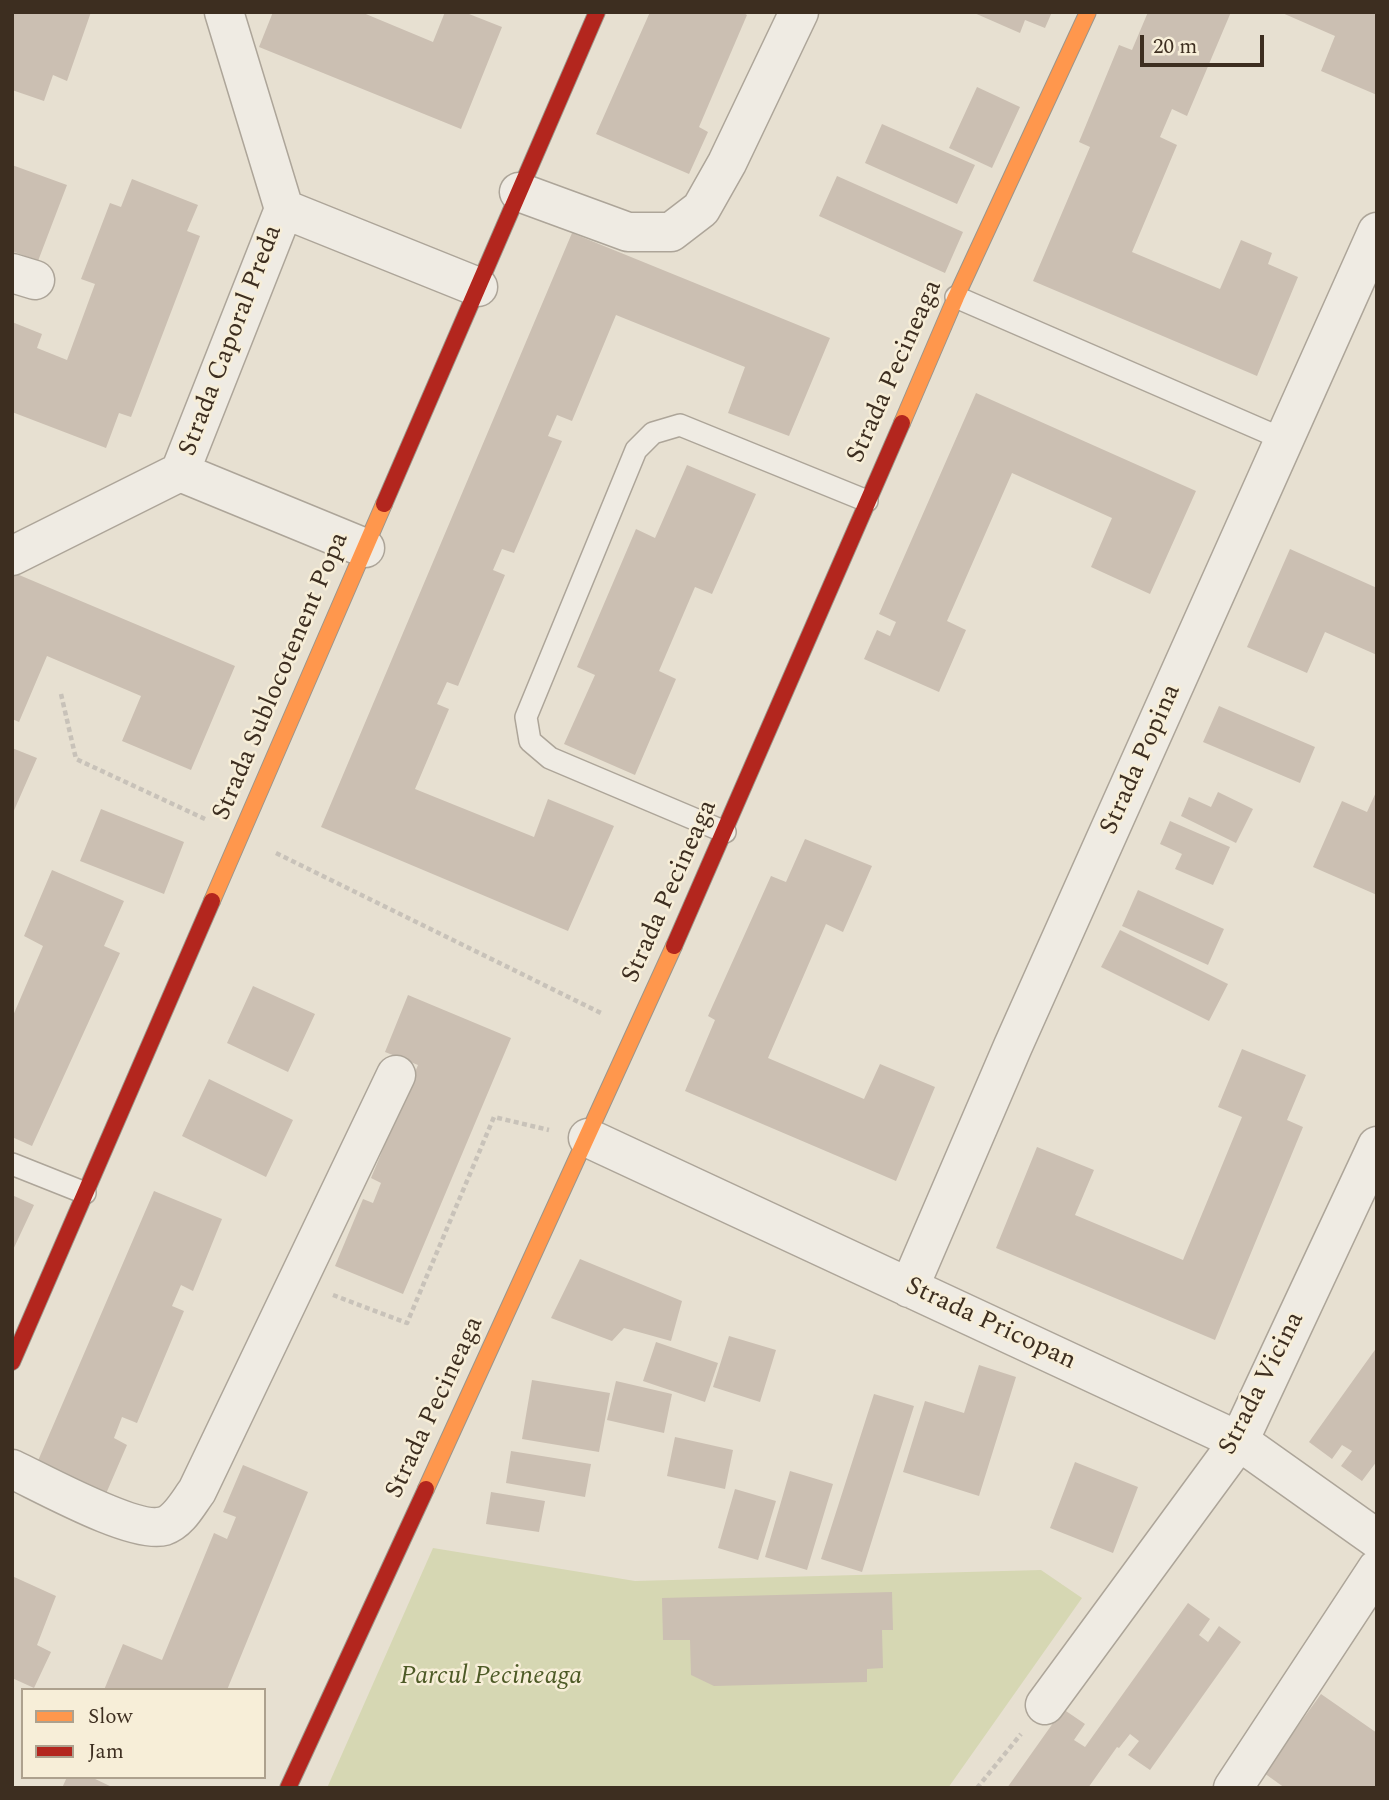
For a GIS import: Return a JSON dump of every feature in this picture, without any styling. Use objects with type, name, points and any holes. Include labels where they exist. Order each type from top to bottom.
[{"type":"street","points":[[224,12],[284,209],[478,287]]},
{"type":"street","name":"Strada Sublocotenent Popa","points":[[12,1362],[597,12]]},
{"type":"street","points":[[519,192],[628,232],[671,232],[701,209],[727,163],[799,12]]},
{"type":"street","name":"Strada Pecineaga","points":[[288,1788],[588,1138],[725,832],[956,296],[1088,12]]},
{"type":"street","name":"Strada Caporal Preda","points":[[12,556],[180,472],[284,209]]},
{"type":"street","name":"Strada Popina","points":[[909,1288],[1013,1046],[1377,232]]},
{"type":"street","name":"Strada Caporal Preda","points":[[180,472],[365,548]]},
{"type":"street","points":[[12,1469],[116,1518],[142,1527],[163,1526],[180,1515],[197,1491],[396,1075]]},
{"type":"street","name":"Strada Pricopan","points":[[588,1138],[1239,1441],[1377,1539]]},
{"type":"street","name":"Strada Vicina","points":[[1045,1705],[1239,1441],[1377,1146]]},
{"type":"street","points":[[1233,1788],[1377,1569]]},
{"type":"lane","points":[[956,296],[1285,440]]},
{"type":"lane","points":[[725,832],[550,758],[530,741],[526,717],[636,450],[653,433],[680,425],[867,501]]},
{"type":"lane","points":[[12,1164],[85,1193]]},
{"type":"path","points":[[61,694],[76,759],[240,835],[636,1030]]},
{"type":"path","points":[[297,1282],[407,1323],[494,1117],[588,1138]]},
{"type":"path","points":[[977,1788],[1045,1705]]},
{"type":"green space","name":"Parcul Pecineaga","points":[[433,1548],[635,1581],[1041,1570],[1082,1598],[948,1788],[327,1788]]},
{"type":"building","points":[[12,12],[91,12],[67,81],[53,75],[44,101],[12,90]]},
{"type":"building","points":[[273,12],[361,12],[433,42],[445,12],[464,12],[502,27],[461,129],[259,47]]},
{"type":"building","points":[[650,12],[742,12],[747,15],[699,127],[708,132],[689,174],[596,134]]},
{"type":"building","points":[[972,12],[1052,12],[1045,28],[1025,20],[1020,33]]},
{"type":"building","points":[[1148,12],[1231,12],[1187,116],[1172,109],[1160,137],[1177,145],[1132,252],[1220,289],[1241,240],[1272,253],[1268,264],[1298,277],[1257,376],[1033,281],[1090,147],[1079,142],[1119,45],[1132,50]]},
{"type":"building","points":[[1280,12],[1377,12],[1377,95],[1321,71],[1335,36]]},
{"type":"building","points":[[977,87],[1020,107],[992,168],[949,148]]},
{"type":"building","points":[[882,124],[975,165],[957,204],[865,163]]},
{"type":"building","points":[[12,165],[67,185],[38,261],[12,251]]},
{"type":"building","points":[[837,176],[963,232],[945,273],[819,216]]},
{"type":"building","points":[[132,179],[198,205],[187,231],[200,236],[131,417],[119,413],[106,448],[12,412],[12,322],[42,334],[37,348],[67,360],[95,284],[81,279],[110,203],[121,207]]},
{"type":"building","points":[[572,233],[830,338],[789,436],[728,413],[745,367],[616,315],[572,421],[557,415],[548,436],[562,441],[514,553],[502,549],[493,570],[505,575],[458,686],[447,682],[437,704],[449,709],[415,789],[534,837],[548,799],[614,826],[568,931],[321,827]]},
{"type":"building","points":[[976,393],[1196,491],[1150,594],[1091,567],[1112,518],[1012,473],[947,621],[966,630],[939,692],[864,659],[877,630],[890,636],[896,622],[879,614]]},
{"type":"building","points":[[687,465],[756,494],[712,594],[695,587],[659,671],[676,679],[635,775],[564,744],[595,675],[577,667],[636,529],[655,538]]},
{"type":"building","points":[[1290,549],[1377,588],[1377,655],[1325,632],[1307,673],[1247,647]]},
{"type":"building","points":[[12,572],[235,666],[191,770],[122,741],[141,696],[47,656],[19,722],[12,719]]},
{"type":"building","points":[[1219,706],[1315,747],[1300,783],[1203,742]]},
{"type":"building","points":[[12,748],[37,758],[12,815]]},
{"type":"building","points":[[1377,790],[1377,895],[1313,867],[1342,801],[1367,812]]},
{"type":"building","points":[[1218,792],[1253,809],[1236,843],[1181,816],[1189,797],[1211,807]]},
{"type":"building","points":[[101,809],[184,842],[164,894],[80,861]]},
{"type":"building","points":[[1170,821],[1230,847],[1213,885],[1175,869],[1182,854],[1160,844]]},
{"type":"building","points":[[805,839],[872,866],[843,932],[826,924],[768,1058],[864,1099],[880,1064],[935,1087],[896,1181],[685,1091],[715,1020],[708,1016],[771,876],[786,882]]},
{"type":"building","points":[[52,870],[124,901],[104,946],[120,953],[32,1146],[12,1137],[12,1018],[43,946],[24,936]]},
{"type":"building","points":[[1138,890],[1224,929],[1208,965],[1122,926]]},
{"type":"building","points":[[1120,930],[1228,984],[1209,1021],[1101,967]]},
{"type":"building","points":[[253,986],[315,1014],[288,1072],[227,1043]]},
{"type":"building","points":[[408,995],[511,1038],[403,1294],[335,1266],[363,1199],[373,1203],[381,1183],[371,1178],[418,1065],[385,1052]]},
{"type":"building","points":[[1242,1049],[1306,1075],[1287,1120],[1303,1127],[1215,1340],[996,1248],[1037,1147],[1094,1170],[1075,1215],[1183,1260],[1242,1117],[1218,1107]]},
{"type":"building","points":[[209,1079],[293,1120],[266,1177],[182,1136]]},
{"type":"building","points":[[154,1191],[222,1219],[193,1291],[181,1285],[172,1306],[184,1311],[137,1423],[122,1417],[114,1438],[127,1445],[105,1496],[37,1463]]},
{"type":"building","points":[[12,1195],[34,1205],[12,1252]]},
{"type":"building","points":[[580,1259],[682,1301],[671,1341],[624,1328],[612,1341],[551,1318]]},
{"type":"building","points":[[729,1336],[776,1350],[760,1402],[713,1387]]},
{"type":"building","points":[[656,1342],[718,1363],[705,1402],[643,1381]]},
{"type":"building","points":[[1377,1347],[1377,1461],[1362,1481],[1341,1466],[1352,1451],[1342,1445],[1332,1459],[1309,1442]]},
{"type":"building","points":[[979,1365],[1016,1377],[979,1496],[903,1472],[925,1401],[964,1413]]},
{"type":"building","points":[[532,1380],[610,1393],[599,1452],[522,1439]]},
{"type":"building","points":[[616,1381],[672,1394],[664,1433],[607,1420]]},
{"type":"building","points":[[874,1394],[914,1406],[862,1572],[821,1559]]},
{"type":"building","points":[[675,1437],[733,1450],[725,1489],[667,1476]]},
{"type":"building","points":[[511,1451],[591,1464],[585,1497],[506,1483]]},
{"type":"building","points":[[1075,1462],[1138,1487],[1113,1553],[1050,1528]]},
{"type":"building","points":[[243,1465],[308,1492],[228,1688],[105,1688],[123,1644],[162,1660],[214,1533],[227,1539],[236,1517],[223,1512]]},
{"type":"building","points":[[790,1471],[833,1484],[807,1570],[765,1557]]},
{"type":"building","points":[[735,1489],[776,1501],[758,1560],[718,1548]]},
{"type":"building","points":[[491,1492],[545,1501],[539,1532],[486,1524]]},
{"type":"building","points":[[12,1576],[56,1596],[37,1645],[51,1652],[34,1688],[12,1678]]},
{"type":"building","points":[[892,1592],[893,1630],[882,1630],[883,1668],[867,1669],[867,1682],[714,1686],[691,1675],[690,1640],[663,1640],[662,1598]]},
{"type":"building","points":[[1188,1603],[1210,1619],[1199,1635],[1208,1642],[1219,1626],[1241,1642],[1150,1770],[1128,1755],[1139,1741],[1130,1734],[1119,1748],[1117,1747],[1088,1788],[1007,1788],[1063,1709],[1085,1724],[1074,1740],[1085,1747]]},
{"type":"building","points":[[1321,1694],[1377,1733],[1377,1788],[1285,1788],[1264,1773]]},
{"type":"building","points":[[66,1779],[95,1779],[114,1788],[62,1788]]},
{"type":"traffic: slow","points":[[902,423],[956,297],[1088,12]]},
{"type":"traffic: slow","points":[[212,901],[384,504]]},
{"type":"traffic: slow","points":[[426,1489],[674,946]]},
{"type":"traffic: jam","points":[[384,504],[597,12]]},
{"type":"traffic: jam","points":[[674,946],[902,423]]},
{"type":"traffic: jam","points":[[12,1362],[212,901]]},
{"type":"traffic: jam","points":[[288,1788],[426,1489]]}]
